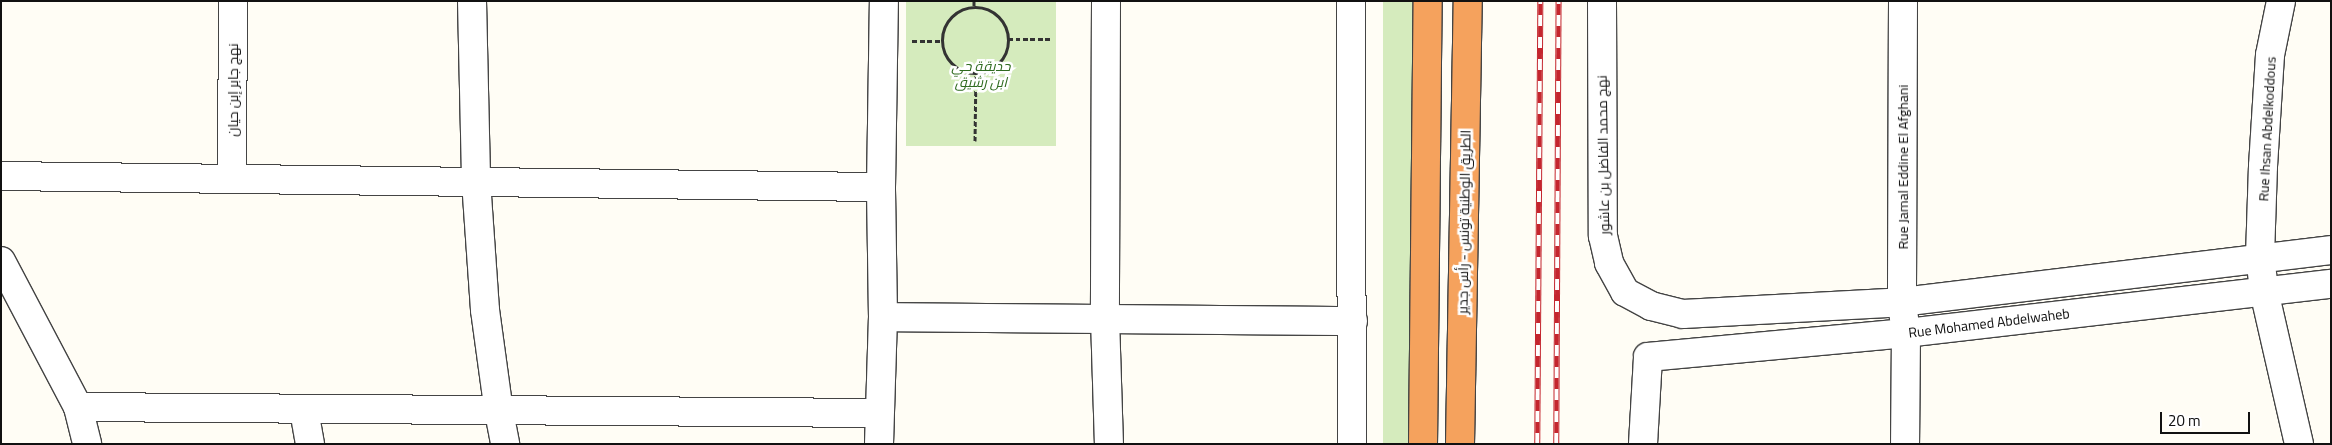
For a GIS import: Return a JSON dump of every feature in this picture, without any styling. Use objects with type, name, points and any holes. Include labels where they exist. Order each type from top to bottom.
[{"type":"highway","points":[[1423,444],[1428,1]]},
{"type":"highway","name":"الطريق الوطنية تونس - رأس جدير","points":[[1460,444],[1468,1]]},
{"type":"street","name":"نهج جابر إبن حيان","points":[[232,179],[233,1]]},
{"type":"street","points":[[472,1],[476,181],[485,310],[499,412],[506,444]]},
{"type":"street","points":[[879,444],[878,414],[883,317],[881,187],[884,1]]},
{"type":"street","points":[[1106,1],[1105,318],[1109,444]]},
{"type":"street","points":[[1352,1],[1352,444]]},
{"type":"street","name":"نهج محمد الفاضل بن عاشور","points":[[1602,1],[1603,236],[1609,263],[1624,292],[1651,306],[1683,314],[1902,302],[2260,257],[2331,250]]},
{"type":"street","name":"Rue Jamal Eddine El Afghani","points":[[1903,1],[1902,302],[1906,333],[1904,444]]},
{"type":"street","name":"Rue Ihsan Abdelkoddous","points":[[2282,1],[2270,55],[2263,166],[2260,257],[2264,290],[2299,444]]},
{"type":"street","points":[[1,176],[881,187]]},
{"type":"street","points":[[1,261],[78,407],[87,444]]},
{"type":"street","name":"Rue Mohamed Abdelwaheb","points":[[1643,444],[1648,357],[1906,333],[2264,290],[2331,284]]},
{"type":"street","points":[[883,317],[1353,321]]},
{"type":"street","points":[[78,407],[878,414]]},
{"type":"street","points":[[304,410],[310,444]]},
{"type":"path","points":[[974,1],[974,6]]},
{"type":"path","points":[[974,6],[994,13],[1006,29],[1008,39],[1002,59],[996,66],[976,73],[966,72],[952,64],[943,51],[941,41],[947,21],[963,8],[974,6]]},
{"type":"path","points":[[1008,39],[1052,39]]},
{"type":"path","points":[[975,141],[976,73]]},
{"type":"green space","name":"حديقة حي ابن رشيق","points":[[906,1],[1056,1],[1056,146],[906,146]]},
{"type":"green space","points":[[1383,1],[1417,1],[1417,444],[1383,444]]},
{"type":"railway","points":[[1537,444],[1540,1]]},
{"type":"railway","points":[[1556,444],[1558,1]]}]
